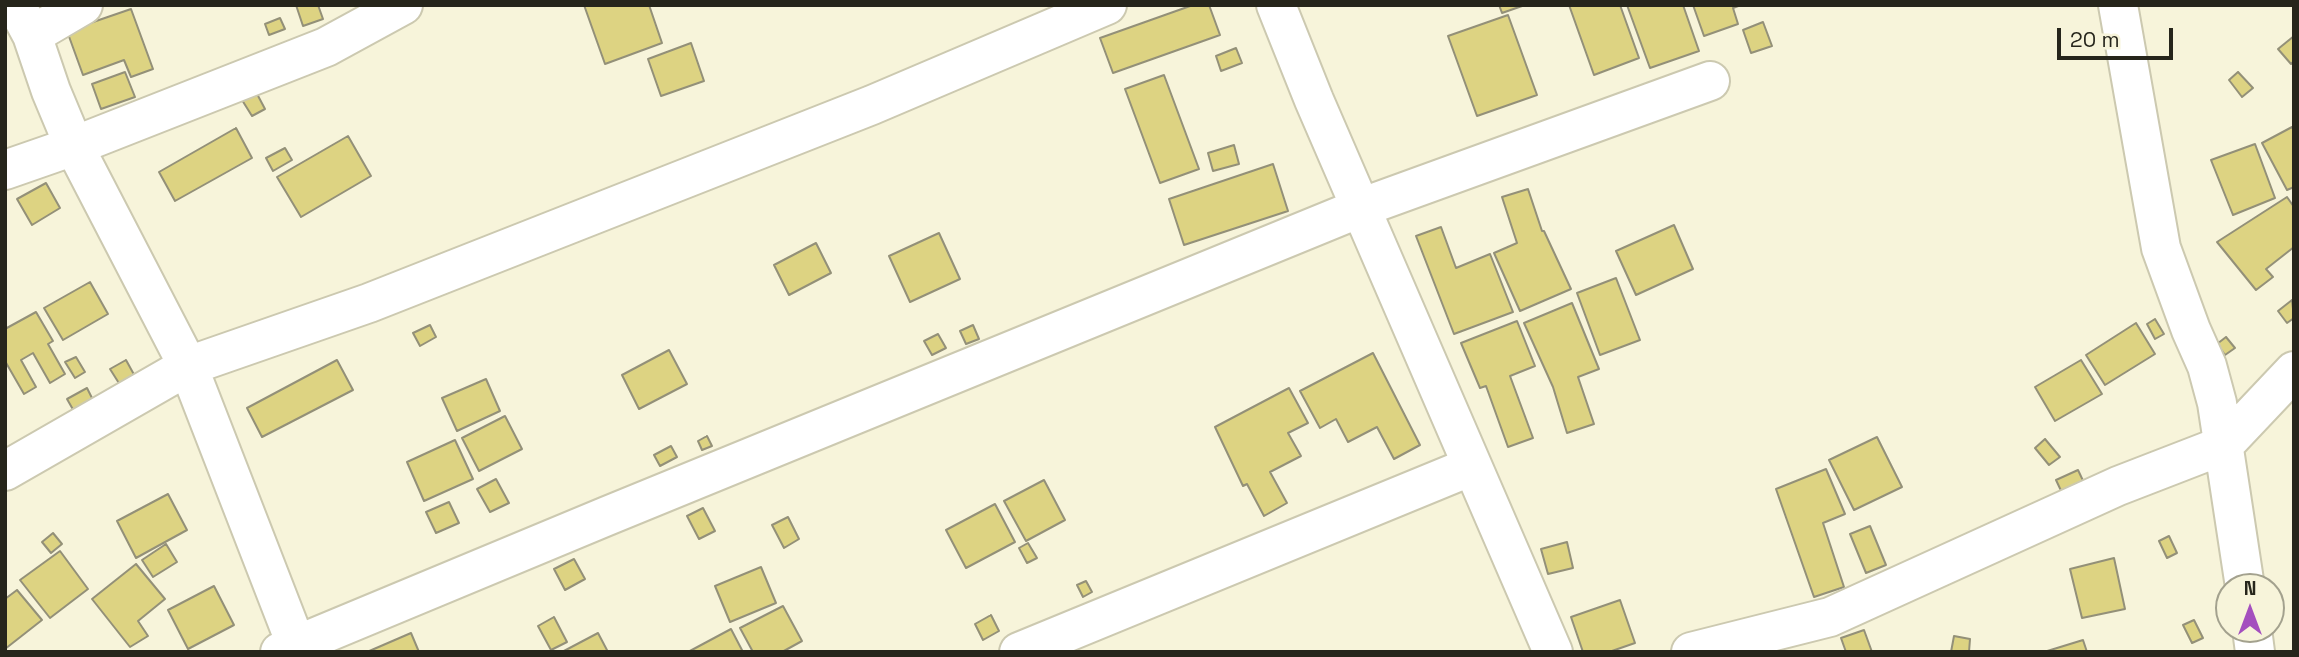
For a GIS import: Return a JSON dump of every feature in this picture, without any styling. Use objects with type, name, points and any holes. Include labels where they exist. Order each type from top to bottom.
[{"type":"street","points":[[83,5],[24,20],[74,146],[188,366],[291,649],[1360,208],[1710,81]]},
{"type":"street","points":[[5,170],[74,146],[326,47],[403,5]]},
{"type":"street","points":[[5,471],[188,366],[382,298],[872,105],[1107,5]]},
{"type":"street","points":[[1276,5],[1360,208],[1553,652]]},
{"type":"street","points":[[2118,5],[2161,248],[2207,366],[2224,445],[2243,573]]},
{"type":"street","points":[[1691,652],[1830,617],[2118,486],[2224,445],[2294,371]]},
{"type":"street","points":[[1019,652],[1472,466]]},
{"type":"building","points":[[296,5],[318,5],[323,19],[303,26]]},
{"type":"building","points":[[584,5],[649,5],[662,43],[605,64]]},
{"type":"building","points":[[1193,5],[1209,5],[1220,35],[1113,73],[1100,38]]},
{"type":"building","points":[[1499,5],[1525,5],[1502,13]]},
{"type":"building","points":[[1569,5],[1620,5],[1639,58],[1594,75]]},
{"type":"building","points":[[1627,5],[1683,5],[1699,51],[1650,68]]},
{"type":"building","points":[[1693,5],[1741,5],[1733,8],[1738,24],[1704,36]]},
{"type":"building","points":[[131,9],[153,69],[131,77],[124,60],[83,75],[67,31]]},
{"type":"building","points":[[1508,15],[1537,95],[1477,116],[1448,36]]},
{"type":"building","points":[[280,18],[285,29],[269,35],[265,24]]},
{"type":"building","points":[[1763,22],[1772,46],[1751,53],[1743,30]]},
{"type":"building","points":[[2294,36],[2294,61],[2291,64],[2278,49]]},
{"type":"building","points":[[691,43],[704,81],[661,96],[648,59]]},
{"type":"building","points":[[1236,48],[1242,63],[1221,71],[1216,56]]},
{"type":"building","points":[[125,72],[135,97],[101,109],[92,84]]},
{"type":"building","points":[[2238,72],[2253,88],[2242,97],[2229,80]]},
{"type":"building","points":[[1164,75],[1199,169],[1160,183],[1125,89]]},
{"type":"building","points":[[256,92],[265,109],[252,116],[242,100]]},
{"type":"building","points":[[2292,127],[2294,187],[2287,190],[2262,143]]},
{"type":"building","points":[[236,128],[252,158],[175,201],[159,172]]},
{"type":"building","points":[[348,136],[371,176],[301,217],[277,177]]},
{"type":"building","points":[[2255,144],[2275,198],[2233,215],[2211,160]]},
{"type":"building","points":[[1234,145],[1239,164],[1213,171],[1208,153]]},
{"type":"building","points":[[285,148],[292,160],[273,171],[266,158]]},
{"type":"building","points":[[1273,164],[1288,211],[1184,245],[1169,199]]},
{"type":"building","points":[[46,183],[60,208],[32,225],[17,199]]},
{"type":"building","points":[[1528,189],[1542,231],[1571,289],[1520,311],[1494,253],[1517,243],[1502,197]]},
{"type":"building","points":[[2287,197],[2294,207],[2294,247],[2266,269],[2273,277],[2256,290],[2217,242]]},
{"type":"building","points":[[1674,225],[1693,269],[1636,295],[1616,251]]},
{"type":"building","points":[[1441,227],[1456,268],[1490,254],[1513,312],[1454,334],[1416,236]]},
{"type":"building","points":[[939,233],[960,279],[910,302],[889,256]]},
{"type":"building","points":[[816,243],[831,273],[789,295],[774,265]]},
{"type":"building","points":[[1616,278],[1640,340],[1600,355],[1577,293]]},
{"type":"building","points":[[90,282],[108,314],[63,340],[44,308]]},
{"type":"building","points":[[2292,300],[2294,318],[2287,323],[2278,311]]},
{"type":"building","points":[[1572,303],[1599,369],[1578,377],[1594,424],[1567,433],[1553,387],[1524,323]]},
{"type":"building","points":[[36,312],[53,341],[48,344],[65,374],[50,383],[33,353],[21,360],[36,387],[24,394],[5,361],[5,329]]},
{"type":"building","points":[[2155,319],[2164,334],[2155,339],[2147,324]]},
{"type":"building","points":[[1517,321],[1535,366],[1510,376],[1533,438],[1508,447],[1486,386],[1480,388],[1461,343]]},
{"type":"building","points":[[2136,323],[2155,354],[2105,385],[2086,355]]},
{"type":"building","points":[[430,325],[436,337],[420,346],[413,333]]},
{"type":"building","points":[[973,325],[979,339],[966,344],[960,331]]},
{"type":"building","points":[[938,334],[946,348],[932,355],[924,341]]},
{"type":"building","points":[[2226,337],[2235,348],[2225,355],[2217,344]]},
{"type":"building","points":[[669,350],[687,384],[639,409],[622,375]]},
{"type":"building","points":[[1373,353],[1420,445],[1394,459],[1377,427],[1348,442],[1336,419],[1320,428],[1300,391]]},
{"type":"building","points":[[76,357],[85,372],[75,378],[65,362]]},
{"type":"building","points":[[126,360],[137,380],[122,388],[110,369]]},
{"type":"building","points":[[337,360],[353,390],[262,437],[247,408]]},
{"type":"building","points":[[2081,360],[2102,394],[2055,421],[2035,387]]},
{"type":"building","points":[[486,379],[500,411],[457,431],[442,398]]},
{"type":"building","points":[[87,388],[94,402],[75,413],[67,399]]},
{"type":"building","points":[[1289,388],[1308,423],[1288,433],[1301,456],[1270,472],[1287,503],[1264,516],[1247,484],[1243,486],[1215,427]]},
{"type":"building","points":[[505,416],[522,449],[479,471],[462,438]]},
{"type":"building","points":[[707,436],[712,446],[702,450],[698,441]]},
{"type":"building","points":[[1877,437],[1902,487],[1854,510],[1829,460]]},
{"type":"building","points":[[2045,439],[2060,457],[2049,465],[2035,448]]},
{"type":"building","points":[[455,440],[473,479],[424,501],[407,462]]},
{"type":"building","points":[[671,446],[677,457],[660,466],[654,455]]},
{"type":"building","points":[[1826,469],[1845,514],[1823,523],[1844,587],[1814,597],[1776,489]]},
{"type":"building","points":[[2078,470],[2086,487],[2064,497],[2056,480]]},
{"type":"building","points":[[496,479],[509,503],[490,512],[477,489]]},
{"type":"building","points":[[1044,480],[1065,520],[1026,541],[1004,501]]},
{"type":"building","points":[[168,494],[187,530],[136,558],[117,521]]},
{"type":"building","points":[[449,502],[459,523],[436,533],[426,512]]},
{"type":"building","points":[[995,504],[1015,542],[966,568],[946,530]]},
{"type":"building","points":[[703,508],[715,531],[699,539],[687,516]]},
{"type":"building","points":[[788,517],[799,539],[784,548],[772,525]]},
{"type":"building","points":[[1870,526],[1886,565],[1866,573],[1850,534]]},
{"type":"building","points":[[53,533],[62,544],[51,553],[42,542]]},
{"type":"building","points":[[2169,536],[2177,553],[2167,558],[2159,541]]},
{"type":"building","points":[[1567,542],[1573,568],[1548,574],[1541,549]]},
{"type":"building","points":[[1028,543],[1037,558],[1027,563],[1019,548]]},
{"type":"building","points":[[166,544],[177,562],[153,577],[142,560]]},
{"type":"building","points":[[60,551],[88,589],[50,618],[20,580]]},
{"type":"building","points":[[2114,558],[2125,609],[2082,618],[2070,569]]},
{"type":"building","points":[[574,559],[585,579],[565,590],[554,569]]},
{"type":"building","points":[[136,564],[165,599],[138,621],[148,636],[130,647],[92,599]]},
{"type":"building","points":[[761,567],[776,603],[730,622],[715,586]]},
{"type":"building","points":[[1086,581],[1092,592],[1083,597],[1077,585]]},
{"type":"building","points":[[214,586],[234,625],[188,649],[168,610]]},
{"type":"building","points":[[17,590],[42,620],[5,649],[5,599]]},
{"type":"building","points":[[1620,600],[1635,643],[1609,652],[1583,652],[1571,617]]},
{"type":"building","points":[[783,606],[802,641],[782,652],[753,652],[740,628]]},
{"type":"building","points":[[991,615],[999,631],[983,640],[975,624]]},
{"type":"building","points":[[554,617],[567,642],[551,650],[538,626]]},
{"type":"building","points":[[2194,620],[2203,638],[2192,643],[2183,625]]},
{"type":"building","points":[[731,629],[743,652],[688,652]]},
{"type":"building","points":[[1864,630],[1872,652],[1846,652],[1841,638]]},
{"type":"building","points":[[411,633],[419,652],[367,652]]},
{"type":"building","points":[[598,633],[608,652],[562,652]]},
{"type":"building","points":[[1954,636],[1970,639],[1969,652],[1951,652]]},
{"type":"building","points":[[2083,640],[2087,652],[2044,652]]}]
